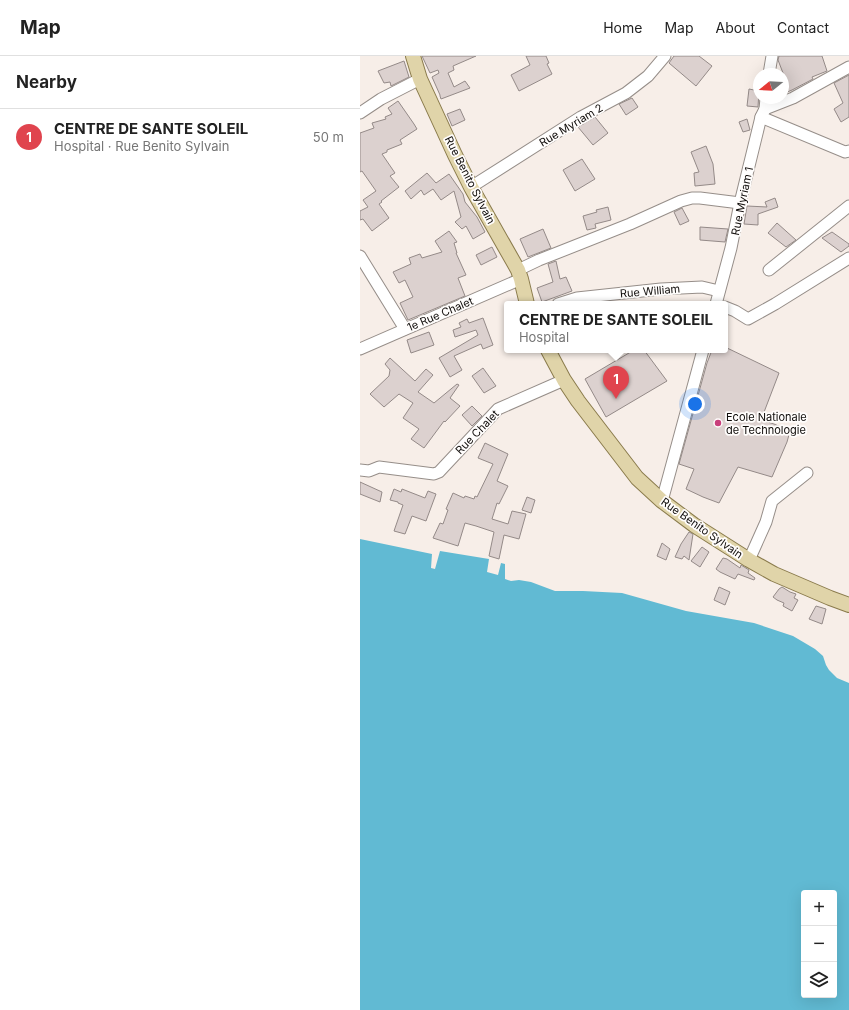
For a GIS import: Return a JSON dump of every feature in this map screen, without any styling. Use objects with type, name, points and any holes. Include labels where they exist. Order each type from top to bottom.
[{"type":"main road","name":"Rue Benito Sylvain","points":[[413,56],[420,79],[455,155],[519,274],[526,301]]},
{"type":"main road","name":"Rue Benito Sylvain","points":[[550,353],[564,380],[582,407],[637,478],[662,501],[694,525],[774,574],[849,605]]},
{"type":"street","points":[[770,68],[772,56]]},
{"type":"street","name":"Rue Myriam 2","points":[[471,187],[581,117],[626,93],[648,76],[662,58]]},
{"type":"street","points":[[764,108],[793,98],[849,67]]},
{"type":"street","points":[[360,113],[381,99],[420,79]]},
{"type":"street","points":[[764,108],[845,152],[849,151]]},
{"type":"street","name":"Rue Myriam 1","points":[[719,301],[719,291],[731,248],[740,203],[764,108]]},
{"type":"street","name":"1e Rue Chalet","points":[[360,349],[519,274],[545,257],[630,224],[681,201],[692,198],[700,198],[740,203]]},
{"type":"street","points":[[769,270],[849,206]]},
{"type":"street","points":[[360,256],[405,329]]},
{"type":"street","points":[[728,308],[748,318],[775,304],[849,258]]},
{"type":"street","name":"Rue William","points":[[568,301],[577,298],[662,289],[702,287],[719,291]]},
{"type":"street","points":[[662,501],[702,353]]},
{"type":"street","name":"Rue Chalet","points":[[360,470],[369,471],[379,467],[434,474],[439,472],[498,409],[564,380]]},
{"type":"street","points":[[749,560],[766,522],[772,501],[807,472]]},
{"type":"water","points":[[360,539],[432,554],[431,568],[435,569],[440,551],[489,559],[487,572],[498,575],[501,563],[505,564],[505,579],[511,581],[519,580],[531,582],[555,591],[622,593],[686,611],[754,623],[793,636],[815,649],[823,656],[829,670],[837,678],[849,683],[849,1010],[360,1010]]},
{"type":"building","points":[[422,56],[476,56],[453,66],[454,70],[448,73],[454,87],[465,81],[470,88],[441,99],[432,77],[439,73],[438,70],[430,73]]},
{"type":"building","points":[[526,56],[546,56],[549,63],[547,64],[552,74],[519,91],[511,75],[530,65]]},
{"type":"building","points":[[674,56],[699,56],[712,66],[696,86],[669,63]]},
{"type":"building","points":[[779,56],[822,56],[827,71],[812,77],[813,79],[789,91],[789,68],[781,68],[778,60]]},
{"type":"building","points":[[404,61],[409,77],[391,86],[390,82],[384,83],[378,71]]},
{"type":"building","points":[[849,75],[849,117],[841,122],[834,109],[843,103],[834,83]]},
{"type":"building","points":[[749,89],[753,90],[753,104],[758,104],[758,107],[747,106]]},
{"type":"building","points":[[632,98],[638,107],[626,115],[619,104]]},
{"type":"building","points":[[398,101],[417,129],[400,140],[402,144],[387,150],[387,152],[382,154],[395,173],[390,176],[399,187],[379,204],[389,218],[372,231],[363,219],[360,220],[360,211],[368,207],[363,200],[376,191],[362,171],[360,172],[360,133],[374,128],[372,123],[386,119],[385,117],[392,114],[388,108]]},
{"type":"building","points":[[460,109],[465,120],[452,126],[447,114]]},
{"type":"building","points":[[595,117],[608,133],[593,145],[578,127]]},
{"type":"building","points":[[747,119],[750,130],[743,132],[739,122]]},
{"type":"building","points":[[706,146],[713,164],[715,184],[695,186],[694,173],[699,172],[691,152]]},
{"type":"building","points":[[582,159],[595,179],[575,191],[563,170]]},
{"type":"building","points":[[427,173],[436,183],[449,174],[463,194],[465,202],[477,217],[485,232],[473,239],[466,226],[462,229],[455,222],[461,217],[454,191],[441,200],[433,189],[424,195],[421,190],[411,199],[405,191]]},
{"type":"building","points":[[775,198],[778,207],[758,214],[758,225],[744,224],[747,206],[767,207],[765,202]]},
{"type":"building","points":[[608,207],[611,220],[595,224],[596,228],[587,230],[583,216],[597,212],[596,210]]},
{"type":"building","points":[[682,208],[689,221],[680,225],[674,212]]},
{"type":"building","points":[[777,223],[796,240],[786,247],[768,233]]},
{"type":"building","points":[[700,227],[728,229],[725,242],[700,240]]},
{"type":"building","points":[[543,229],[551,248],[528,257],[520,239]]},
{"type":"building","points":[[449,231],[457,242],[454,243],[456,253],[466,275],[458,278],[465,296],[408,320],[400,303],[413,297],[405,280],[399,283],[393,272],[411,264],[409,258],[420,254],[422,258],[442,252],[435,241]]},
{"type":"building","points":[[832,232],[849,244],[849,246],[841,252],[822,238]]},
{"type":"building","points":[[492,247],[497,257],[481,265],[476,255]]},
{"type":"building","points":[[556,261],[560,279],[566,277],[572,291],[542,301],[537,288],[553,282],[548,264]]},
{"type":"building","points":[[483,318],[493,345],[483,349],[481,344],[454,356],[462,370],[450,377],[439,358],[478,335],[476,330],[455,337],[453,330],[461,327],[459,323],[467,319],[469,323]]},
{"type":"building","points":[[429,332],[434,345],[411,353],[407,340]]},
{"type":"building","points":[[728,348],[779,373],[761,420],[790,431],[787,442],[772,477],[738,467],[719,503],[686,489],[694,469],[679,464],[711,353],[728,353]]},
{"type":"building","points":[[629,353],[646,353],[667,381],[606,417],[585,379]]},
{"type":"building","points":[[390,358],[415,381],[426,369],[433,375],[418,392],[434,403],[457,384],[459,385],[450,398],[460,406],[445,422],[444,421],[424,448],[411,439],[419,429],[403,418],[413,403],[399,394],[384,407],[370,394],[389,376],[390,370],[385,364]]},
{"type":"building","points":[[483,368],[496,386],[484,393],[472,376]]},
{"type":"building","points":[[472,406],[482,416],[472,426],[462,415]]},
{"type":"building","points":[[485,443],[508,454],[497,481],[508,486],[499,504],[497,503],[492,519],[508,524],[512,511],[526,514],[519,539],[504,535],[499,559],[489,556],[494,532],[476,526],[465,523],[458,546],[433,538],[440,523],[443,524],[448,510],[446,509],[453,493],[464,498],[465,496],[474,499],[475,496],[477,497],[493,464],[478,458]]},
{"type":"building","points":[[360,482],[382,492],[380,502],[360,494]]},
{"type":"building","points":[[394,489],[401,492],[402,489],[425,498],[428,491],[436,494],[426,521],[412,516],[405,534],[394,531],[403,505],[390,500]]},
{"type":"building","points":[[527,497],[535,500],[531,513],[522,510]]},
{"type":"building","points":[[689,532],[693,534],[689,560],[684,556],[682,559],[675,557],[681,544]]},
{"type":"building","points":[[662,543],[670,549],[666,560],[657,556]]},
{"type":"building","points":[[702,547],[709,552],[700,567],[691,561]]},
{"type":"building","points":[[723,558],[740,568],[741,565],[749,570],[748,573],[755,578],[754,580],[738,574],[735,579],[720,572],[716,569]]},
{"type":"building","points":[[719,587],[730,592],[725,605],[714,600]]},
{"type":"building","points":[[782,587],[796,594],[794,598],[798,600],[792,611],[783,606],[784,603],[773,597]]},
{"type":"building","points":[[816,606],[826,609],[822,624],[809,619]]},
{"type":"place","name":"CENTRE DE SANTE SOLEIL","points":[[616,399]]},
{"type":"place","name":"Ecole Nationale de Technologie","points":[[718,423]]}]
